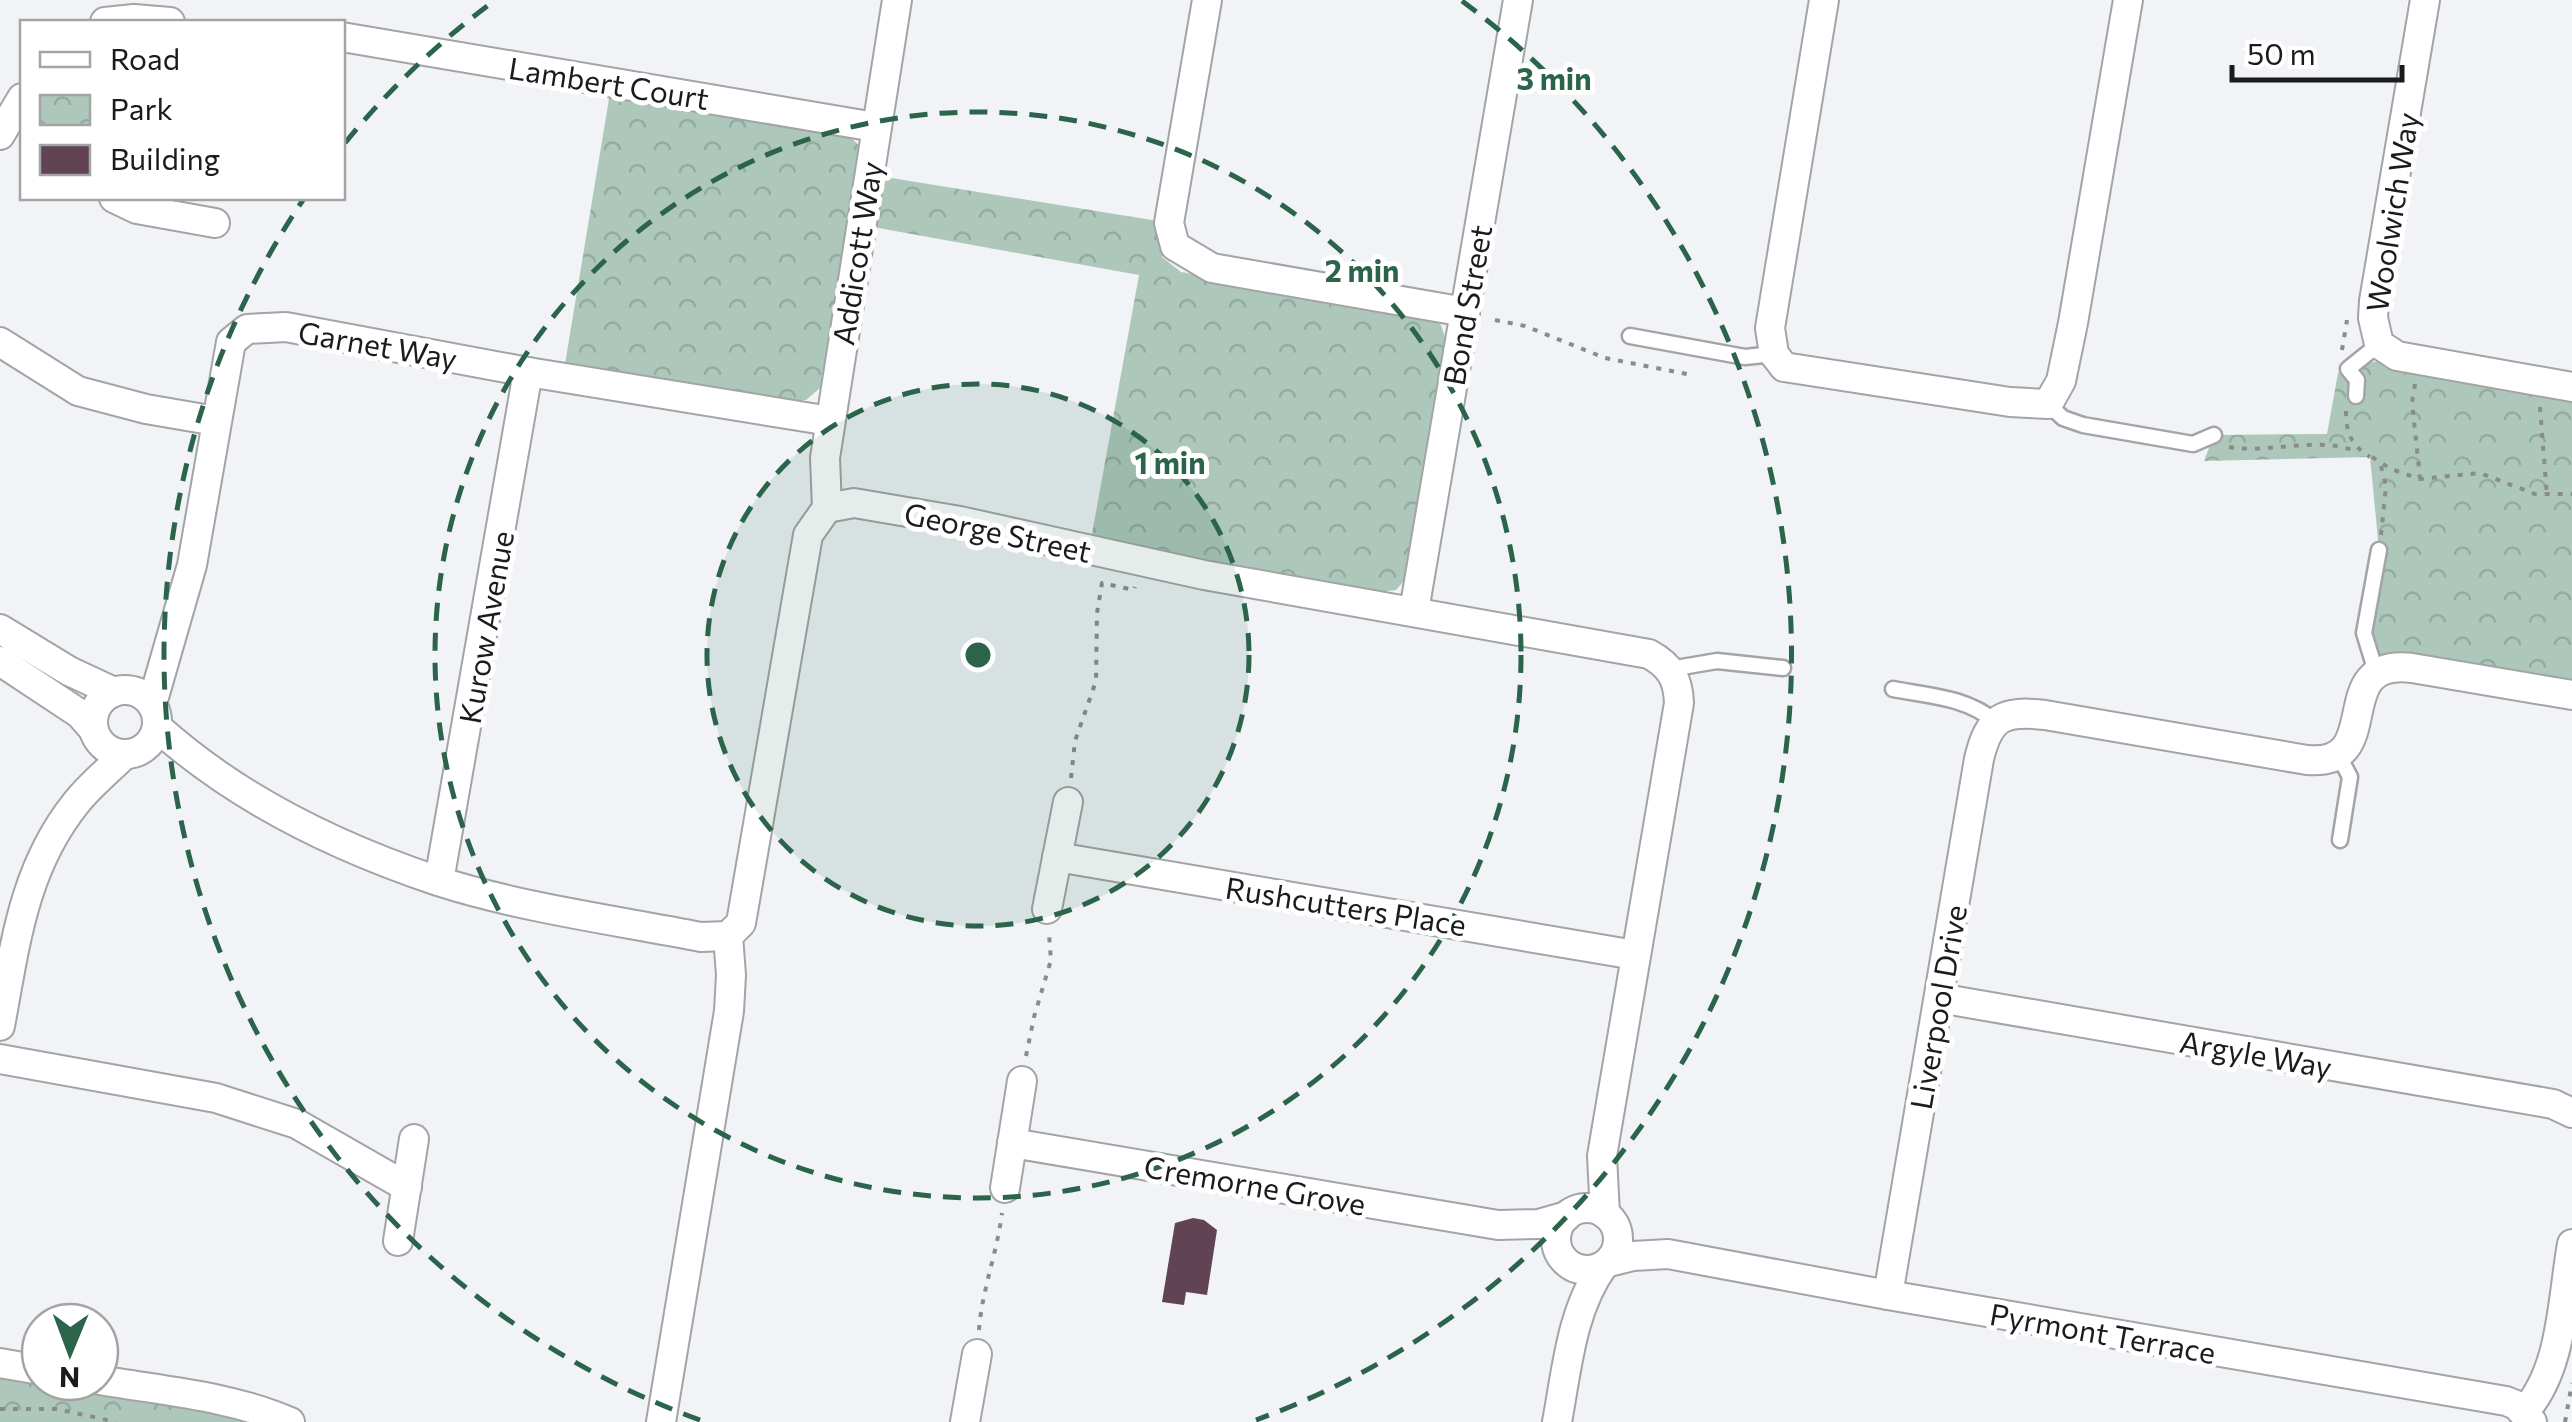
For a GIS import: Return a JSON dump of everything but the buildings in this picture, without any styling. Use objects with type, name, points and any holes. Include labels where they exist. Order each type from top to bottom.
[{"type":"street","name":"Addicott Way","points":[[827,508],[824,458],[897,0]]},
{"type":"street","points":[[1207,0],[1170,223],[1175,246],[1212,268],[1464,312]]},
{"type":"street","name":"Bond Street","points":[[1414,611],[1518,0]]},
{"type":"street","points":[[1824,0],[1770,328],[1774,354],[1784,367],[2010,402],[2048,404],[2061,382],[2073,322],[2128,0]]},
{"type":"street","name":"Woolwich Way","points":[[2425,0],[2374,301],[2372,318],[2379,344],[2397,356],[2572,387]]},
{"type":"street","points":[[108,14],[146,20]]},
{"type":"street","name":"Lambert Court","points":[[345,38],[875,127]]},
{"type":"street","points":[[9,136],[20,104]]},
{"type":"street","points":[[118,200],[137,209],[215,223]]},
{"type":"street","name":"Garnet Way","points":[[145,733],[192,565],[231,342],[247,330],[286,327],[528,372],[830,421]]},
{"type":"street","points":[[0,342],[78,391],[146,409],[216,421]]},
{"type":"street","name":"Kurow Avenue","points":[[440,881],[528,372]]},
{"type":"street","name":"George Street","points":[[827,508],[854,503],[1141,562],[1626,648],[1649,654],[1670,669]]},
{"type":"street","points":[[145,733],[334,841],[440,881],[701,937],[728,936],[741,923],[808,534],[827,508]]},
{"type":"street","points":[[0,629],[69,671],[119,691],[144,696],[145,733],[77,801],[32,876],[0,1026]]},
{"type":"street","name":"Garnet Way","points":[[119,691],[169,642]]},
{"type":"street","points":[[0,661],[80,714],[105,748],[145,733]]},
{"type":"street","points":[[1996,722],[2012,714],[2027,713],[2329,761],[2352,740],[2364,685],[2376,672],[2400,666],[2572,695]]},
{"type":"street","points":[[1557,1422],[1574,1330],[1589,1285],[1618,1243],[1609,1218],[1602,1156],[1679,704],[1676,678],[1670,669]]},
{"type":"street","points":[[77,801],[96,734],[93,720],[99,703],[119,691]]},
{"type":"street","name":"Liverpool Drive","points":[[1888,1295],[1979,760],[1984,741],[1996,722]]},
{"type":"street","points":[[1047,909],[1068,802]]},
{"type":"street","name":"Rushcutters Place","points":[[1057,857],[1635,955]]},
{"type":"street","points":[[661,1422],[729,1010],[732,975],[728,936]]},
{"type":"street","name":"Argyle Way","points":[[1939,998],[2553,1104],[2572,1113]]},
{"type":"street","points":[[0,1060],[216,1098],[298,1124],[407,1187]]},
{"type":"street","points":[[1005,1188],[1022,1081]]},
{"type":"street","points":[[398,1241],[414,1139]]},
{"type":"street","name":"Cremorne Grove","points":[[1012,1143],[1498,1225],[1539,1224],[1570,1214]]},
{"type":"street","points":[[1574,1330],[1557,1230],[1602,1156]]},
{"type":"street","points":[[1570,1214],[1590,1208],[1609,1218]]},
{"type":"street","name":"Pyrmont Terrace","points":[[1609,1218],[1668,1254]]},
{"type":"street","name":"Cremorne Grove","points":[[1498,1225],[1558,1250]]},
{"type":"street","points":[[2528,1417],[2551,1370],[2572,1244]]},
{"type":"street","points":[[1558,1250],[1573,1267],[1593,1270],[1606,1264]]},
{"type":"street","name":"Pyrmont Terrace","points":[[1606,1264],[1633,1256],[1668,1254],[2506,1402],[2528,1417]]},
{"type":"street","points":[[965,1422],[976,1354]]},
{"type":"street","points":[[120,1384],[268,1412],[290,1422]]},
{"type":"lane","points":[[1630,336],[1745,357],[1774,354]]},
{"type":"lane","points":[[2352,398],[2357,380],[2348,369],[2379,344]]},
{"type":"lane","points":[[2048,404],[2064,418],[2083,425],[2193,444],[2210,437]]},
{"type":"lane","points":[[2376,672],[2364,633],[2379,550]]},
{"type":"lane","points":[[1670,669],[1718,661],[1783,668]]},
{"type":"lane","points":[[1893,690],[1961,701],[1996,722]]},
{"type":"lane","points":[[2338,756],[2350,777],[2340,840]]},
{"type":"path","points":[[1495,320],[1525,326],[1604,358],[1688,374],[1695,348]]},
{"type":"path","points":[[2418,360],[2412,402],[2420,479]]},
{"type":"path","points":[[2538,381],[2547,496]]},
{"type":"path","points":[[2352,398],[2346,414],[2350,439],[2380,463],[2420,479],[2480,474],[2547,496],[2572,494]]},
{"type":"path","points":[[2210,437],[2244,450],[2336,445],[2370,456]]},
{"type":"path","points":[[2379,550],[2386,486],[2380,463]]},
{"type":"path","points":[[1068,802],[1075,741],[1096,681],[1097,614],[1102,583],[1134,590],[1141,562]]},
{"type":"path","points":[[1022,1081],[1034,1017],[1051,960],[1047,909]]},
{"type":"path","points":[[976,1354],[984,1285],[997,1250],[1005,1188]]},
{"type":"path","points":[[2565,1422],[2572,1383]]},
{"type":"path","points":[[0,1409],[57,1410],[116,1422]]},
{"type":"green space","points":[[610,93],[844,130],[860,147],[820,388],[806,400],[789,401],[565,364]]},
{"type":"green space","points":[[879,176],[1164,222],[1162,257],[1181,272],[1427,315],[1441,325],[1447,343],[1411,573],[1396,590],[1379,592],[1209,565],[1092,534],[1139,275],[873,227]]},
{"type":"green space","points":[[2380,360],[2572,389],[2572,695],[2376,672],[2364,633],[2379,550],[2370,457],[2204,461],[2214,435],[2327,434],[2338,373]]},
{"type":"green space","points":[[0,1370],[20,1376],[20,1402],[120,1402],[120,1389],[221,1406],[272,1422],[0,1422]]}]
